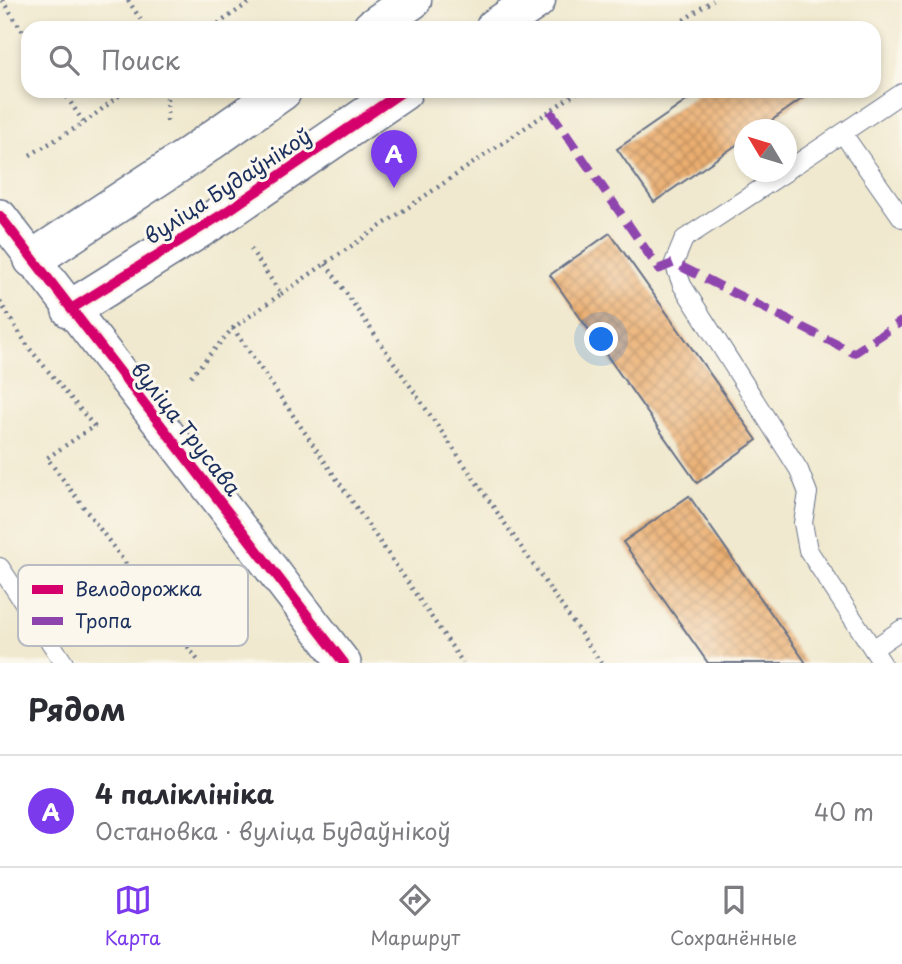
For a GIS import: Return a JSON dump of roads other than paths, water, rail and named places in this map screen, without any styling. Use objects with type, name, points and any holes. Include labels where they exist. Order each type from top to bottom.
[{"type":"street","points":[[382,21],[412,0]]},
{"type":"street","points":[[505,21],[536,0]]},
{"type":"street","points":[[33,259],[272,98]]},
{"type":"street","name":"вуліца Будаўнікоў","points":[[71,309],[226,212],[393,98]]},
{"type":"street","name":"вуліца Трусава","points":[[0,216],[344,663]]},
{"type":"lane","points":[[797,164],[902,93]]},
{"type":"lane","points":[[842,134],[902,218]]},
{"type":"lane","points":[[770,182],[684,239],[674,263],[682,285],[799,470],[808,493],[803,523],[808,550],[878,656],[902,629]]},
{"type":"lane","points":[[0,567],[18,594]]},
{"type":"lane","points":[[53,646],[64,663]]},
{"type":"place","name":"4 паліклініка","points":[[394,188]]}]
